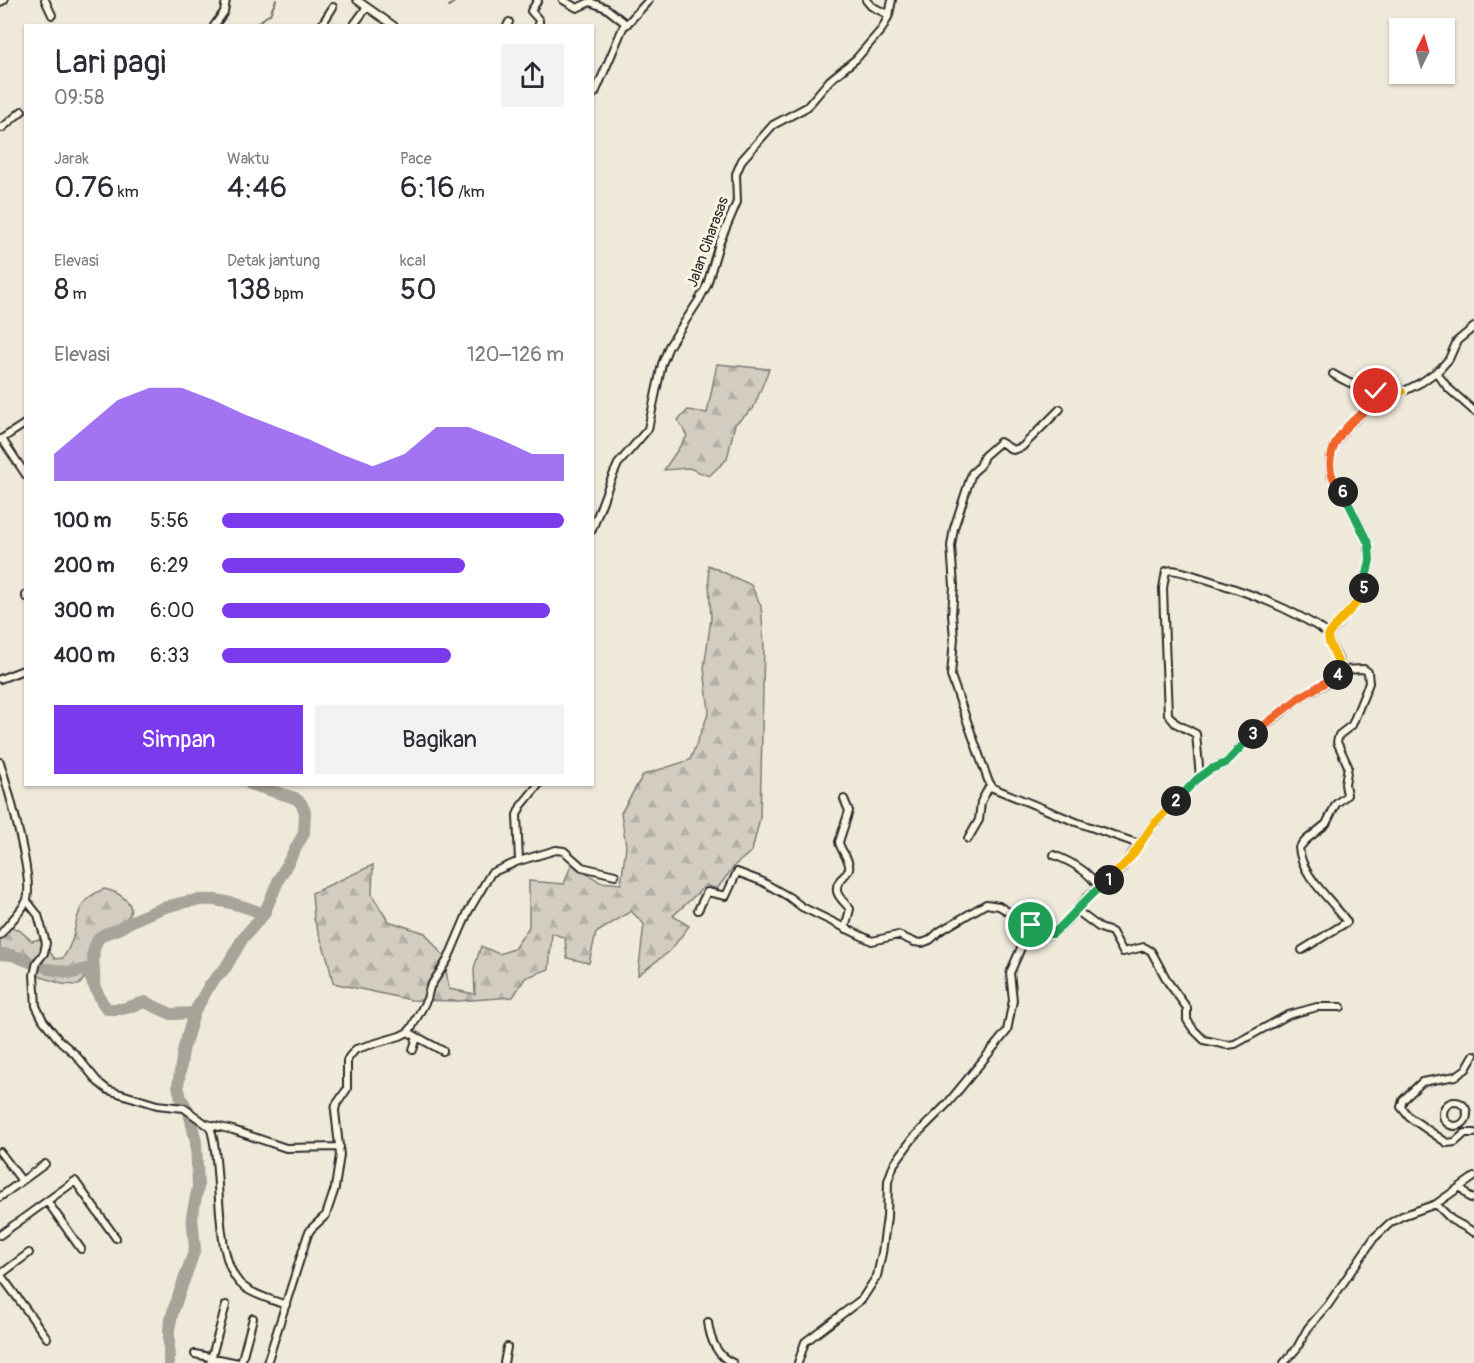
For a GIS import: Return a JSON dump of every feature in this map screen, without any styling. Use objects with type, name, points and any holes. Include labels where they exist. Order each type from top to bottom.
[{"type":"street","points":[[0,2],[4,0]]},
{"type":"street","points":[[45,0],[52,15]]},
{"type":"street","points":[[216,24],[225,12],[226,0]]},
{"type":"street","points":[[357,0],[391,24]]},
{"type":"street","points":[[538,0],[531,11],[539,20],[539,24]]},
{"type":"street","points":[[563,0],[574,7],[589,2],[606,8],[626,26]]},
{"type":"street","points":[[594,90],[626,26],[649,0]]},
{"type":"street","points":[[866,0],[871,6],[889,15]]},
{"type":"street","name":"Jalan Ciharasas","points":[[594,525],[618,464],[648,429],[662,364],[669,346],[707,285],[719,244],[737,202],[736,174],[742,160],[773,125],[812,103],[825,85],[850,64],[877,35],[889,15],[892,0]]},
{"type":"street","points":[[322,24],[333,7]]},
{"type":"street","points":[[354,24],[367,7]]},
{"type":"street","points":[[0,127],[2,128],[22,111]]},
{"type":"street","points":[[1342,670],[1329,642],[1329,634],[1361,597],[1370,560],[1366,538],[1343,492],[1330,475],[1332,452],[1347,427],[1360,415],[1436,372],[1449,359],[1457,341],[1474,327]]},
{"type":"street","points":[[1436,372],[1448,388],[1474,411]]},
{"type":"street","points":[[1333,374],[1364,390],[1402,392]]},
{"type":"street","points":[[1060,409],[1022,447],[1013,450],[1000,442],[984,456],[980,465],[972,472],[954,528],[951,546],[954,638],[951,676],[990,785],[997,791],[1139,844]]},
{"type":"street","points":[[24,424],[1,440],[24,473]]},
{"type":"street","points":[[1200,777],[1196,734],[1175,723],[1168,714],[1163,607],[1166,571],[1192,575],[1266,600],[1314,623],[1329,634]]},
{"type":"street","points":[[698,910],[707,892],[726,896],[736,872],[774,888],[802,907],[872,941],[898,935],[922,943],[986,904],[999,906],[1046,934],[1053,934],[1088,896],[1122,868],[1152,826],[1200,777],[1226,763],[1251,735],[1299,698],[1336,677],[1342,670],[1364,669],[1369,675],[1369,684],[1352,725],[1338,738],[1338,745],[1348,766],[1345,784],[1347,795],[1336,804],[1326,824],[1299,848],[1311,876],[1347,922],[1302,950]]},
{"type":"street","points":[[0,679],[24,670]]},
{"type":"street","points":[[0,762],[12,812],[22,841],[27,900],[38,915],[45,939],[45,948],[34,975],[35,998],[40,1017],[58,1040],[75,1054],[98,1082],[108,1090],[129,1098],[185,1109],[207,1124],[233,1130],[286,1148],[340,1147]]},
{"type":"street","points":[[968,838],[979,820],[981,802],[990,785]]},
{"type":"street","points":[[519,861],[517,815],[521,806],[537,786]]},
{"type":"street","points":[[844,799],[849,811],[839,842],[849,869],[840,880],[837,893],[850,909],[845,929]]},
{"type":"street","points":[[267,1363],[308,1234],[330,1208],[340,1147],[335,1111],[336,1105],[347,1089],[349,1057],[356,1049],[390,1040],[408,1032],[427,999],[430,987],[448,959],[468,912],[494,870],[551,851],[564,851],[582,867],[615,875]]},
{"type":"street","points":[[1054,855],[1080,868],[1094,879],[1098,888]]},
{"type":"street","points":[[0,934],[27,900]]},
{"type":"street","points":[[1076,910],[1100,928],[1112,932],[1123,952],[1144,947],[1150,951],[1187,1008],[1189,1023],[1204,1040],[1227,1045],[1235,1044],[1288,1015],[1317,1006],[1341,1007]]},
{"type":"street","points":[[798,1363],[805,1342],[862,1299],[876,1276],[887,1217],[888,1182],[894,1164],[913,1138],[948,1103],[1007,1032],[1013,1000],[1010,973],[1031,925]]},
{"type":"street","points":[[408,1032],[443,1051]]},
{"type":"street","points":[[413,1050],[417,1037]]},
{"type":"street","points":[[1471,1133],[1462,1134],[1453,1144],[1447,1143],[1408,1117],[1401,1105],[1422,1082],[1456,1076],[1466,1069],[1474,1055]]},
{"type":"street","points":[[207,1124],[211,1129],[215,1147],[224,1240],[232,1274],[245,1288],[286,1305]]},
{"type":"street","points":[[1462,1124],[1471,1133]]},
{"type":"street","points":[[0,1152],[22,1181]]},
{"type":"street","points":[[0,1197],[45,1164]]},
{"type":"street","points":[[1284,1363],[1297,1348],[1308,1328],[1328,1305],[1374,1238],[1390,1223],[1402,1216],[1436,1204],[1474,1177]]},
{"type":"street","points":[[0,1235],[75,1181],[116,1238]]},
{"type":"street","points":[[1461,1187],[1469,1197],[1474,1198]]},
{"type":"street","points":[[47,1201],[81,1249]]},
{"type":"street","points":[[1436,1204],[1452,1220],[1474,1232]]},
{"type":"street","points":[[29,1253],[0,1274],[47,1338]]},
{"type":"street","points":[[211,1360],[226,1305]]},
{"type":"street","points":[[195,1354],[211,1360],[239,1363],[253,1318]]},
{"type":"street","points":[[708,1322],[713,1343],[726,1360],[733,1363]]},
{"type":"street","points":[[504,1363],[507,1347]]},
{"type":"green space","points":[[717,364],[769,369],[753,409],[735,424],[727,459],[709,476],[689,468],[664,470],[687,436],[678,420],[688,410],[707,413]]},
{"type":"green space","points":[[708,565],[751,585],[761,606],[764,645],[760,818],[752,851],[735,865],[717,889],[706,885],[673,916],[689,926],[670,951],[638,975],[644,924],[631,911],[596,933],[589,963],[567,958],[565,938],[552,933],[549,969],[525,978],[513,997],[458,1001],[411,1000],[333,983],[314,919],[312,893],[373,865],[372,895],[388,921],[425,933],[444,957],[449,989],[475,994],[474,968],[481,946],[499,954],[514,949],[529,927],[529,881],[564,884],[572,863],[600,882],[621,884],[626,846],[621,813],[643,775],[690,760],[709,712],[704,668],[711,619]]},
{"type":"green space","points":[[104,889],[115,892],[125,899],[131,908],[130,913],[124,921],[100,933],[93,941],[88,955],[89,966],[79,985],[62,984],[36,975],[42,967],[27,954],[19,956],[0,954],[0,933],[11,927],[19,930],[32,941],[40,939],[47,944],[55,959],[63,958],[73,938],[80,910],[92,895]]},
{"type":"waterway","points":[[256,24],[270,14],[276,0]]},
{"type":"waterway","points":[[449,6],[457,0]]},
{"type":"waterway","points":[[169,1363],[169,1329],[173,1311],[195,1249],[192,1216],[198,1187],[196,1142],[189,1112],[181,1098],[178,1086],[183,1051],[194,1013],[209,986],[226,967],[243,938],[264,914],[279,879],[304,833],[305,812],[301,803],[295,798],[256,786]]},
{"type":"waterway","points":[[94,985],[94,953],[97,941],[101,936],[140,917],[165,907],[203,900],[228,902],[264,914]]},
{"type":"waterway","points":[[0,954],[12,955],[40,966]]},
{"type":"waterway","points":[[48,969],[73,973],[86,969],[107,1009],[122,1009],[145,1002],[171,1014],[194,1013]]},
{"type":"route","points":[[1031,925],[1046,934],[1053,934],[1088,896],[1122,868],[1152,826],[1197,779],[1211,769],[1226,763],[1251,735],[1299,698],[1332,680],[1341,672],[1340,662],[1328,636],[1363,593],[1370,550],[1343,492],[1330,475],[1330,458],[1334,446],[1354,420],[1380,402],[1402,392],[1376,391]]}]
